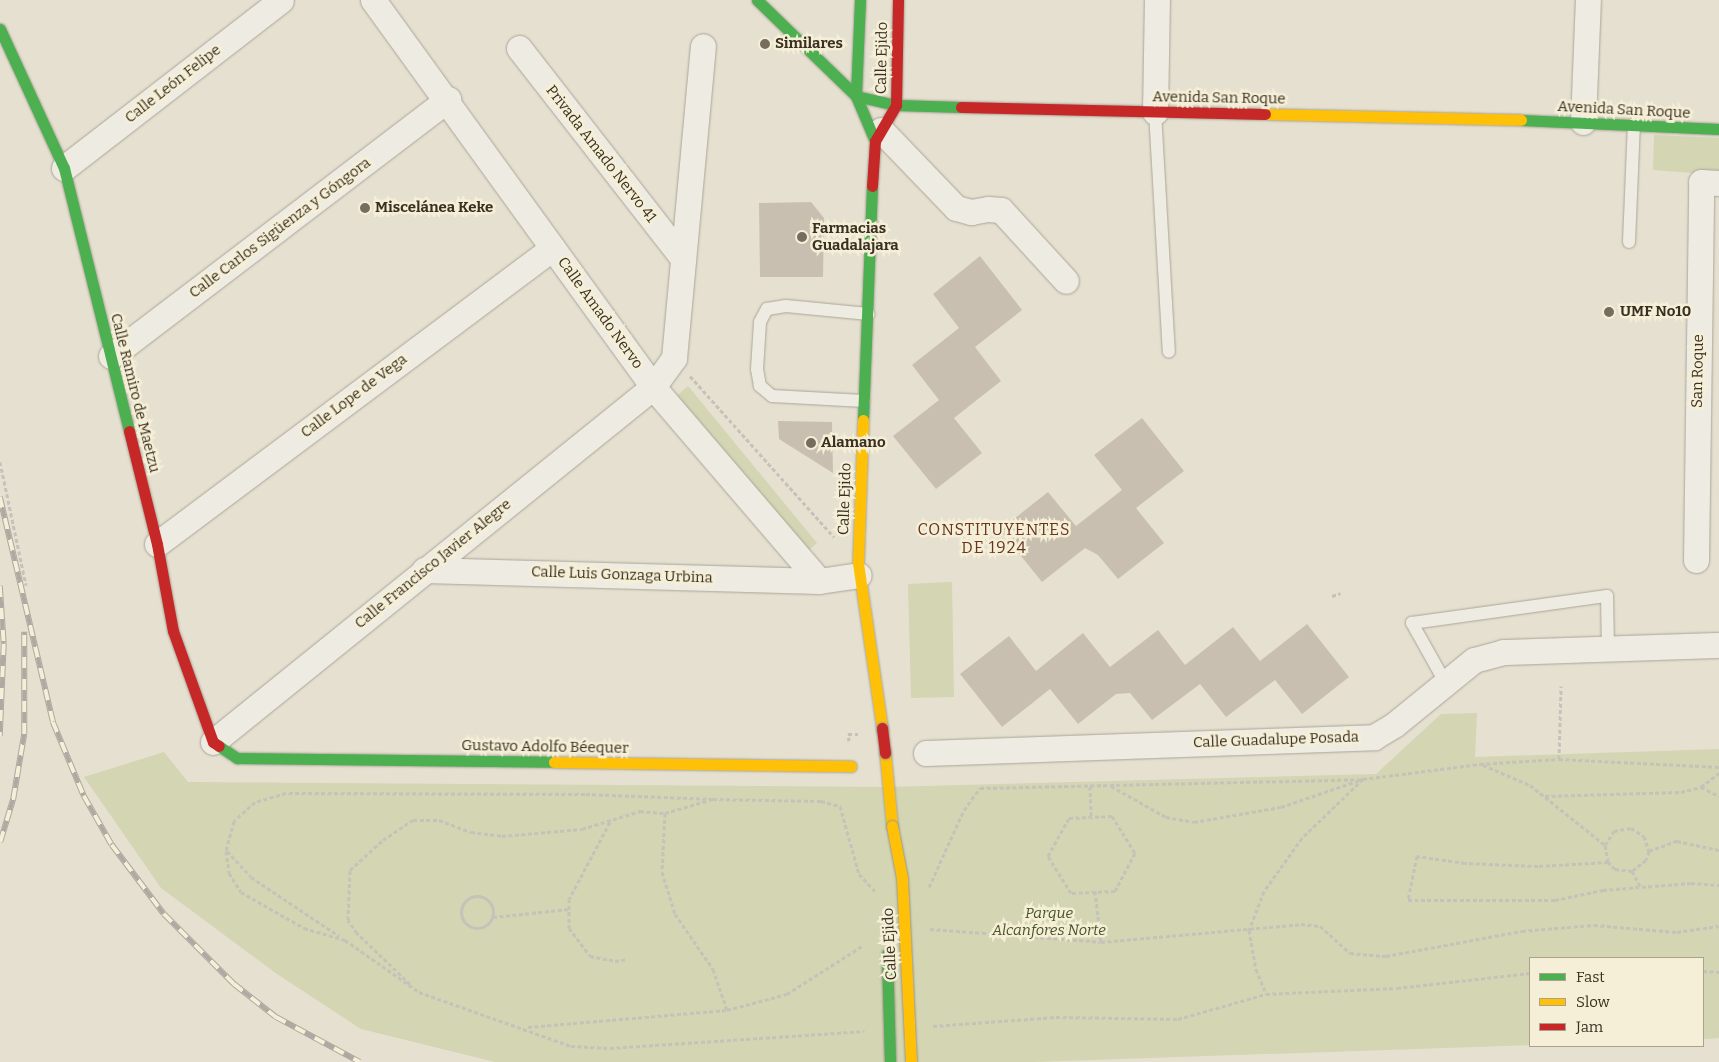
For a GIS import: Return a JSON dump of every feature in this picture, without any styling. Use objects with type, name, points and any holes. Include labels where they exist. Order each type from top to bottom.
[{"type":"street","name":"Calle León Felipe","points":[[64,168],[281,0]]},
{"type":"street","name":"Calle Amado Nervo","points":[[373,0],[448,99],[552,248],[653,387],[819,581]]},
{"type":"street","points":[[757,0],[856,96]]},
{"type":"street","name":"Calle Ejido","points":[[860,0],[856,96],[878,136]]},
{"type":"street","name":"Calle Ejido","points":[[898,0],[896,104],[878,136],[864,401],[858,569],[882,728],[892,826],[902,878],[911,1062]]},
{"type":"street","points":[[1155,112],[1157,0]]},
{"type":"street","points":[[1583,122],[1588,0]]},
{"type":"street","name":"Calle Ramiro de Maetzu","points":[[0,29],[64,168],[156,544],[173,631],[213,742]]},
{"type":"street","points":[[653,387],[674,358],[704,46]]},
{"type":"street","name":"Privada Amado Nervo 41","points":[[519,48],[683,259]]},
{"type":"street","name":"Avenida San Roque","points":[[856,96],[896,104],[1583,122],[1719,129]]},
{"type":"street","name":"Calle Carlos Sigüenza y Góngora","points":[[111,356],[448,99]]},
{"type":"street","points":[[878,136],[956,208],[971,212],[1001,210],[1066,281]]},
{"type":"street","name":"San Roque","points":[[1696,560],[1708,460],[1710,183]]},
{"type":"street","name":"Calle Lope de Vega","points":[[156,544],[552,248]]},
{"type":"street","name":"Calle Francisco Javier Alegre","points":[[213,742],[653,387]]},
{"type":"street","points":[[819,581],[858,569]]},
{"type":"street","name":"Calle Luis Gonzaga Urbina","points":[[424,570],[819,581]]},
{"type":"street","name":"Calle Guadalupe Posada","points":[[926,753],[1374,737],[1394,725],[1474,660],[1503,652],[1719,644]]},
{"type":"street","name":"Gustavo Adolfo Béequer","points":[[213,742],[238,758],[851,766]]},
{"type":"street","name":"Calle Ejido","points":[[887,870],[892,826]]},
{"type":"street","name":"Calle Ejido","points":[[887,936],[890,1062]]},
{"type":"lane","points":[[1155,112],[1169,352]]},
{"type":"lane","points":[[1629,242],[1634,124]]},
{"type":"lane","points":[[864,401],[772,396],[760,386],[757,369],[760,322],[767,309],[786,306],[869,314]]},
{"type":"lane","points":[[1446,682],[1412,623],[1608,596],[1608,648]]},
{"type":"path","points":[[674,358],[858,569]]},
{"type":"path","points":[[0,462],[26,585]]},
{"type":"path","points":[[1332,596],[1341,593]]},
{"type":"path","points":[[1559,759],[1560,686]]},
{"type":"path","points":[[926,894],[964,810],[980,788],[1363,779],[1480,764],[1559,759],[1719,767]]},
{"type":"path","points":[[1480,764],[1530,785],[1545,796],[1605,845],[1608,862],[1614,869],[1632,871],[1640,867],[1649,851],[1677,841],[1719,850]]},
{"type":"path","points":[[1545,796],[1681,792],[1701,787],[1719,773]]},
{"type":"path","points":[[1111,786],[1166,817],[1194,822],[1281,806],[1363,779]]},
{"type":"path","points":[[1266,994],[1256,970],[1249,930],[1264,891],[1302,838],[1363,779]]},
{"type":"path","points":[[1090,786],[1091,817]]},
{"type":"path","points":[[1701,787],[1719,796]]},
{"type":"path","points":[[342,939],[304,928],[241,892],[229,873],[226,851],[234,821],[254,802],[286,793],[584,794],[821,801],[840,806],[859,874],[879,895]]},
{"type":"path","points":[[419,992],[357,933],[348,920],[350,870],[413,820],[438,820],[471,832],[502,836],[582,829],[611,822],[640,811],[665,813],[713,799]]},
{"type":"path","points":[[665,813],[662,872],[675,914],[713,969],[727,1010]]},
{"type":"path","points":[[1112,816],[1135,852],[1115,891],[1094,891],[1072,892],[1048,856],[1069,818],[1112,816]]},
{"type":"path","points":[[611,822],[569,899],[569,928],[590,956],[615,961],[628,959]]},
{"type":"path","points":[[1605,845],[1614,831],[1631,828],[1644,836],[1649,851]]},
{"type":"path","points":[[226,851],[251,877],[419,992],[526,1028],[571,1046],[610,1048],[868,1030]]},
{"type":"path","points":[[1608,862],[1520,866],[1465,864],[1417,856],[1408,900],[1554,900],[1603,890],[1691,883],[1719,885]]},
{"type":"path","points":[[1632,871],[1641,888]]},
{"type":"path","points":[[1094,891],[1101,942]]},
{"type":"path","points":[[492,917],[490,904],[480,897],[469,898],[461,907],[461,919],[471,928],[484,927],[492,917],[569,909]]},
{"type":"path","points":[[925,927],[934,931],[1101,942],[1301,924],[1320,926],[1350,953],[1386,956],[1522,931],[1594,925],[1677,932],[1719,926]]},
{"type":"path","points":[[526,1028],[727,1010],[787,994],[869,941]]},
{"type":"path","points":[[1704,971],[1719,972]]},
{"type":"path","points":[[927,1026],[1056,1017],[1178,1019],[1266,994],[1397,988],[1529,973]]},
{"type":"green space","points":[[1654,135],[1719,138],[1719,175],[1653,170]]},
{"type":"green space","points":[[688,386],[817,543],[803,555],[672,400]]},
{"type":"green space","points":[[952,582],[954,697],[911,698],[908,584]]},
{"type":"green space","name":"Parque Alcanfores Norte","points":[[1477,713],[1475,757],[1719,749],[1719,1038],[1704,1039],[1704,957],[1529,957],[1529,1045],[1034,1062],[495,1062],[361,1029],[277,974],[161,888],[84,777],[164,752],[188,782],[888,787],[1376,774],[1441,714]]},
{"type":"building","points":[[811,202],[824,218],[823,277],[760,277],[759,203]]},
{"type":"building","points":[[980,256],[1022,310],[975,347],[1001,381],[954,418],[982,453],[936,489],[893,436],[939,400],[912,365],[959,328],[933,294]]},
{"type":"building","points":[[1142,418],[1184,471],[1136,508],[1164,543],[1118,579],[1098,555],[1085,548],[1042,582],[1000,530],[1048,492],[1076,526],[1122,490],[1094,455]]},
{"type":"building","points":[[778,421],[832,422],[833,473],[779,439]]},
{"type":"building","points":[[1307,624],[1349,677],[1302,714],[1275,680],[1226,717],[1200,684],[1152,720],[1130,693],[1116,694],[1078,724],[1050,689],[1002,727],[960,674],[1009,636],[1036,671],[1083,633],[1110,667],[1158,630],[1185,665],[1233,627],[1260,661]]},
{"type":"railway","points":[[0,497],[53,722],[84,796],[112,845],[164,914],[234,984],[276,1017],[360,1062]]},
{"type":"railway","points":[[0,586],[4,644],[0,736]]},
{"type":"railway","points":[[0,842],[13,799],[24,734],[24,632]]},
{"type":"traffic: fast","points":[[757,0],[856,96],[896,105],[961,107]]},
{"type":"traffic: fast","points":[[860,0],[856,96],[875,141]]},
{"type":"traffic: fast","points":[[0,29],[64,168],[129,431]]},
{"type":"traffic: fast","points":[[1521,120],[1719,129]]},
{"type":"traffic: fast","points":[[863,420],[872,186]]},
{"type":"traffic: fast","points":[[219,746],[237,758],[554,762]]},
{"type":"traffic: fast","points":[[887,954],[890,1062]]},
{"type":"traffic: slow","points":[[1265,114],[1521,120]]},
{"type":"traffic: slow","points":[[863,420],[858,563],[882,728]]},
{"type":"traffic: slow","points":[[885,753],[892,826]]},
{"type":"traffic: slow","points":[[554,762],[851,766]]},
{"type":"traffic: slow","points":[[892,826],[902,878],[911,1062]]},
{"type":"traffic: jam","points":[[872,186],[875,141],[896,105],[898,0]]},
{"type":"traffic: jam","points":[[961,107],[1265,114]]},
{"type":"traffic: jam","points":[[129,431],[157,544],[173,631],[213,742],[219,746]]},
{"type":"traffic: jam","points":[[882,728],[885,753]]},
{"type":"place","name":"Similares","points":[[765,44]]},
{"type":"place","name":"Miscelánea Keke","points":[[365,208]]},
{"type":"place","name":"Farmacias Guadalajara","points":[[802,237]]},
{"type":"place","name":"UMF No10","points":[[1609,312]]},
{"type":"place","name":"Alamano","points":[[811,443]]},
{"type":"district","name":"CONSTITUYENTES DE 1924","points":[[994,539]]}]
